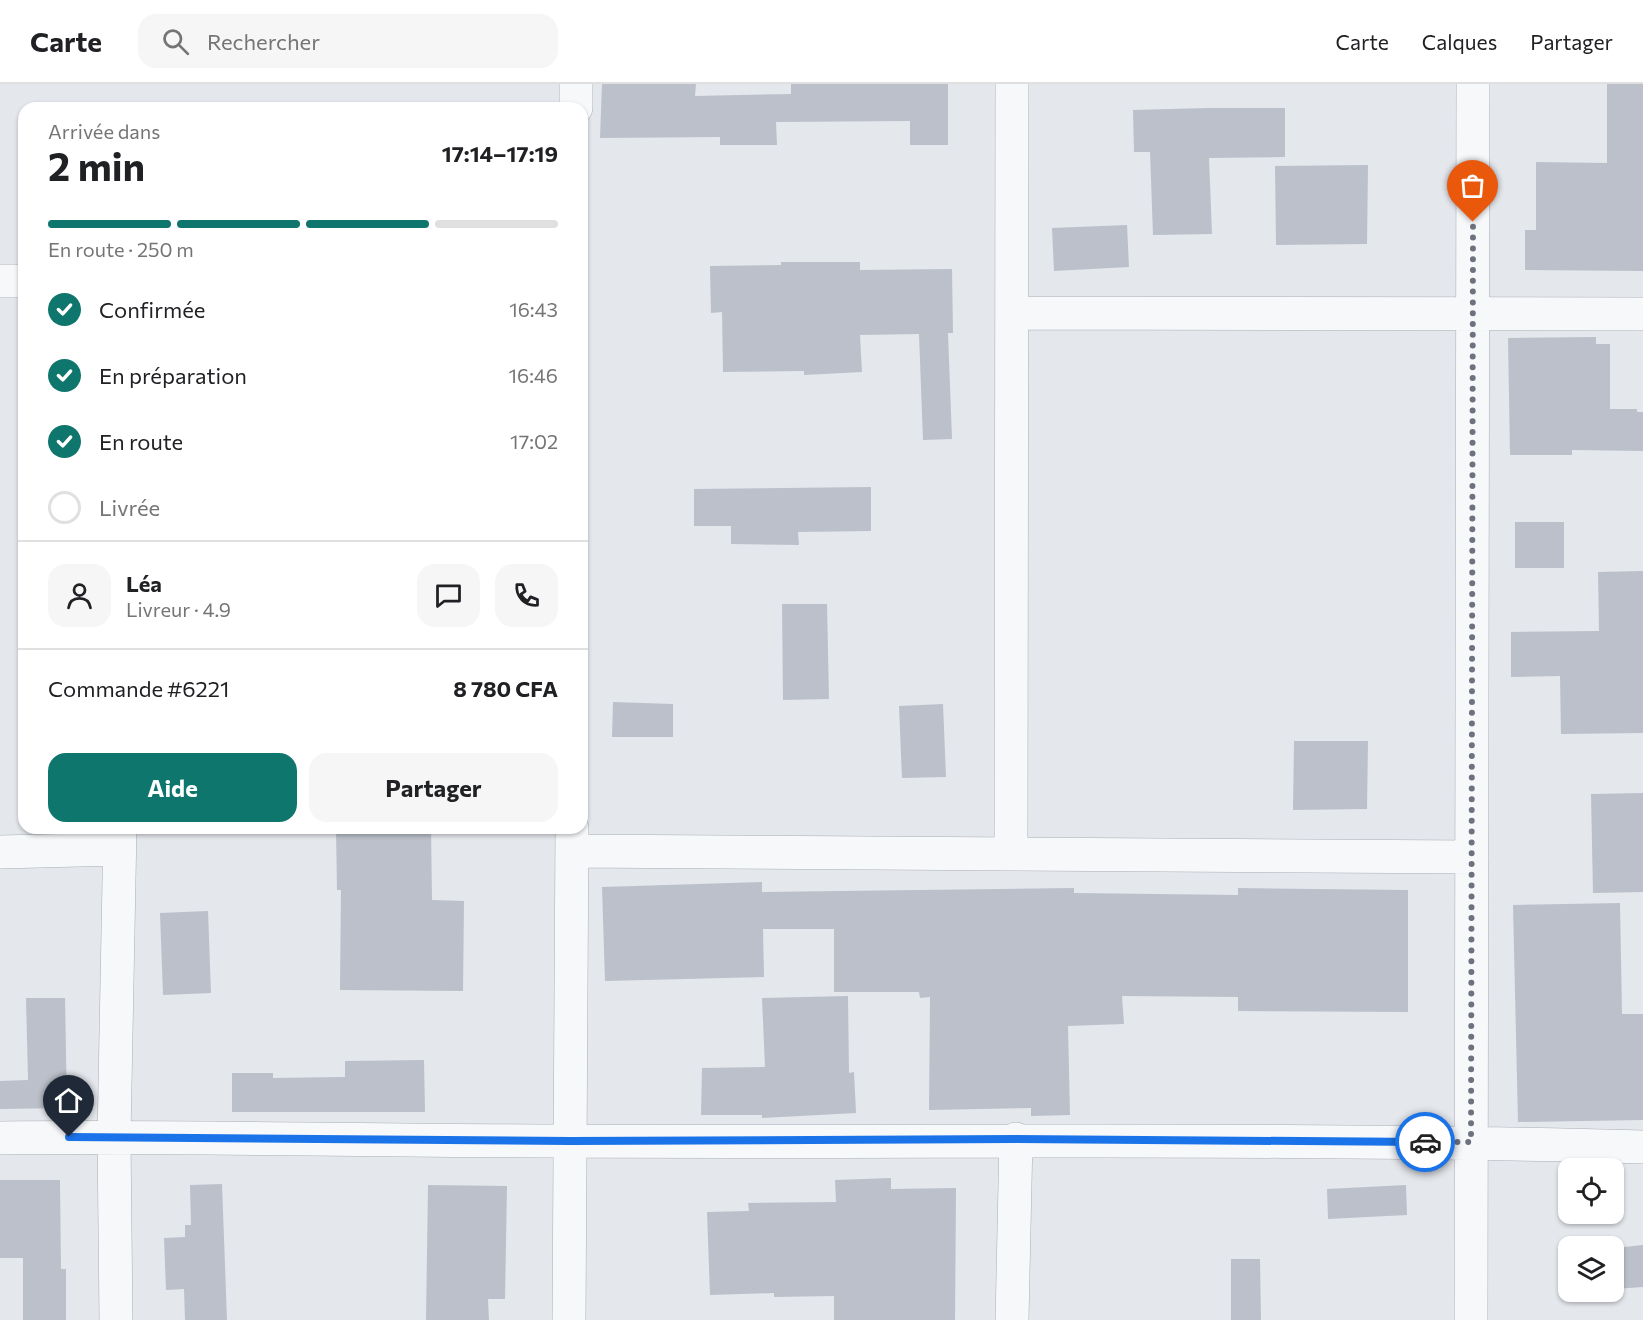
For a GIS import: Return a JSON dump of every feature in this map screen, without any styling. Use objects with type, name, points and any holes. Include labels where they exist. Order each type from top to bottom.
[{"type":"street","points":[[576,84],[576,102]]},
{"type":"street","points":[[1011,854],[1012,84]]},
{"type":"street","points":[[1471,1320],[1473,84]]},
{"type":"street","points":[[0,281],[18,281]]},
{"type":"street","points":[[1012,313],[1643,314]]},
{"type":"street","points":[[0,852],[120,839],[114,1137],[116,1320]]},
{"type":"street","points":[[569,1320],[572,840],[1011,854],[1472,857]]},
{"type":"street","points":[[0,1138],[570,1141],[1016,1139],[1471,1142],[1643,1147]]},
{"type":"street","points":[[1012,1320],[1016,1139]]},
{"type":"building","points":[[602,84],[696,84],[695,96],[791,94],[791,84],[948,84],[948,145],[910,145],[910,121],[776,122],[777,145],[720,145],[720,137],[600,138]]},
{"type":"building","points":[[1607,84],[1643,84],[1643,271],[1525,270],[1525,230],[1536,230],[1536,162],[1607,163]]},
{"type":"building","points":[[1285,108],[1285,157],[1209,158],[1212,234],[1153,235],[1150,152],[1134,152],[1133,110]]},
{"type":"building","points":[[1368,165],[1367,244],[1276,245],[1275,166]]},
{"type":"building","points":[[1127,225],[1129,267],[1054,271],[1052,228]]},
{"type":"building","points":[[781,262],[860,262],[860,270],[952,269],[953,333],[948,333],[952,439],[923,440],[919,334],[860,335],[862,372],[804,375],[804,371],[723,372],[722,312],[711,313],[710,266],[781,265]]},
{"type":"building","points":[[1596,337],[1596,344],[1610,344],[1610,409],[1637,409],[1637,412],[1643,412],[1643,451],[1572,450],[1572,455],[1510,455],[1508,338]]},
{"type":"building","points":[[871,487],[871,531],[798,532],[799,545],[731,544],[731,526],[694,526],[694,489]]},
{"type":"building","points":[[1515,522],[1564,522],[1564,568],[1515,568]]},
{"type":"building","points":[[1643,571],[1643,733],[1561,734],[1560,676],[1511,677],[1511,632],[1599,631],[1598,572]]},
{"type":"building","points":[[782,604],[827,604],[829,699],[783,700]]},
{"type":"building","points":[[613,702],[673,704],[673,737],[612,737]]},
{"type":"building","points":[[943,704],[946,777],[902,778],[899,706]]},
{"type":"building","points":[[1294,741],[1368,741],[1367,809],[1293,810]]},
{"type":"building","points":[[1643,793],[1643,892],[1593,893],[1591,794]]},
{"type":"building","points":[[336,834],[431,834],[432,900],[464,901],[463,991],[340,990],[341,890],[337,890]]},
{"type":"building","points":[[762,882],[762,892],[1074,888],[1074,893],[1238,895],[1238,888],[1408,890],[1408,1012],[1238,1011],[1238,997],[1122,996],[1124,1024],[1068,1026],[1070,1115],[1031,1116],[1031,1108],[929,1110],[930,997],[920,998],[919,992],[834,992],[834,929],[763,929],[764,977],[605,981],[602,887]]},
{"type":"building","points":[[1620,903],[1622,1014],[1643,1014],[1643,1120],[1518,1122],[1513,905]]},
{"type":"building","points":[[208,911],[211,993],[163,995],[160,913]]},
{"type":"building","points":[[848,996],[849,1073],[854,1072],[856,1113],[762,1118],[762,1115],[701,1115],[702,1068],[765,1067],[762,998]]},
{"type":"building","points":[[26,998],[65,998],[67,1108],[0,1109],[0,1081],[28,1080]]},
{"type":"building","points":[[424,1060],[425,1112],[232,1112],[232,1073],[273,1073],[273,1078],[345,1077],[345,1061]]},
{"type":"building","points":[[891,1178],[891,1189],[956,1188],[955,1320],[834,1320],[834,1296],[774,1297],[774,1293],[710,1295],[707,1212],[749,1211],[748,1203],[836,1202],[835,1180]]},
{"type":"building","points":[[0,1180],[60,1180],[61,1269],[66,1269],[66,1320],[23,1320],[23,1258],[0,1258]]},
{"type":"building","points":[[222,1184],[227,1320],[185,1320],[184,1289],[166,1290],[164,1238],[185,1237],[185,1225],[191,1225],[190,1185]]},
{"type":"building","points":[[428,1185],[507,1186],[505,1299],[488,1299],[489,1320],[426,1320]]},
{"type":"building","points":[[1406,1185],[1407,1215],[1328,1219],[1327,1189]]},
{"type":"building","points":[[1643,1245],[1643,1287],[1624,1288],[1624,1247]]},
{"type":"building","points":[[1231,1259],[1260,1259],[1261,1320],[1231,1320]]},
{"type":"way so far","points":[[1425,1142],[1471,1142],[1473,222]]},
{"type":"route","points":[[69,1137],[570,1141],[1016,1139],[1425,1142]]}]
